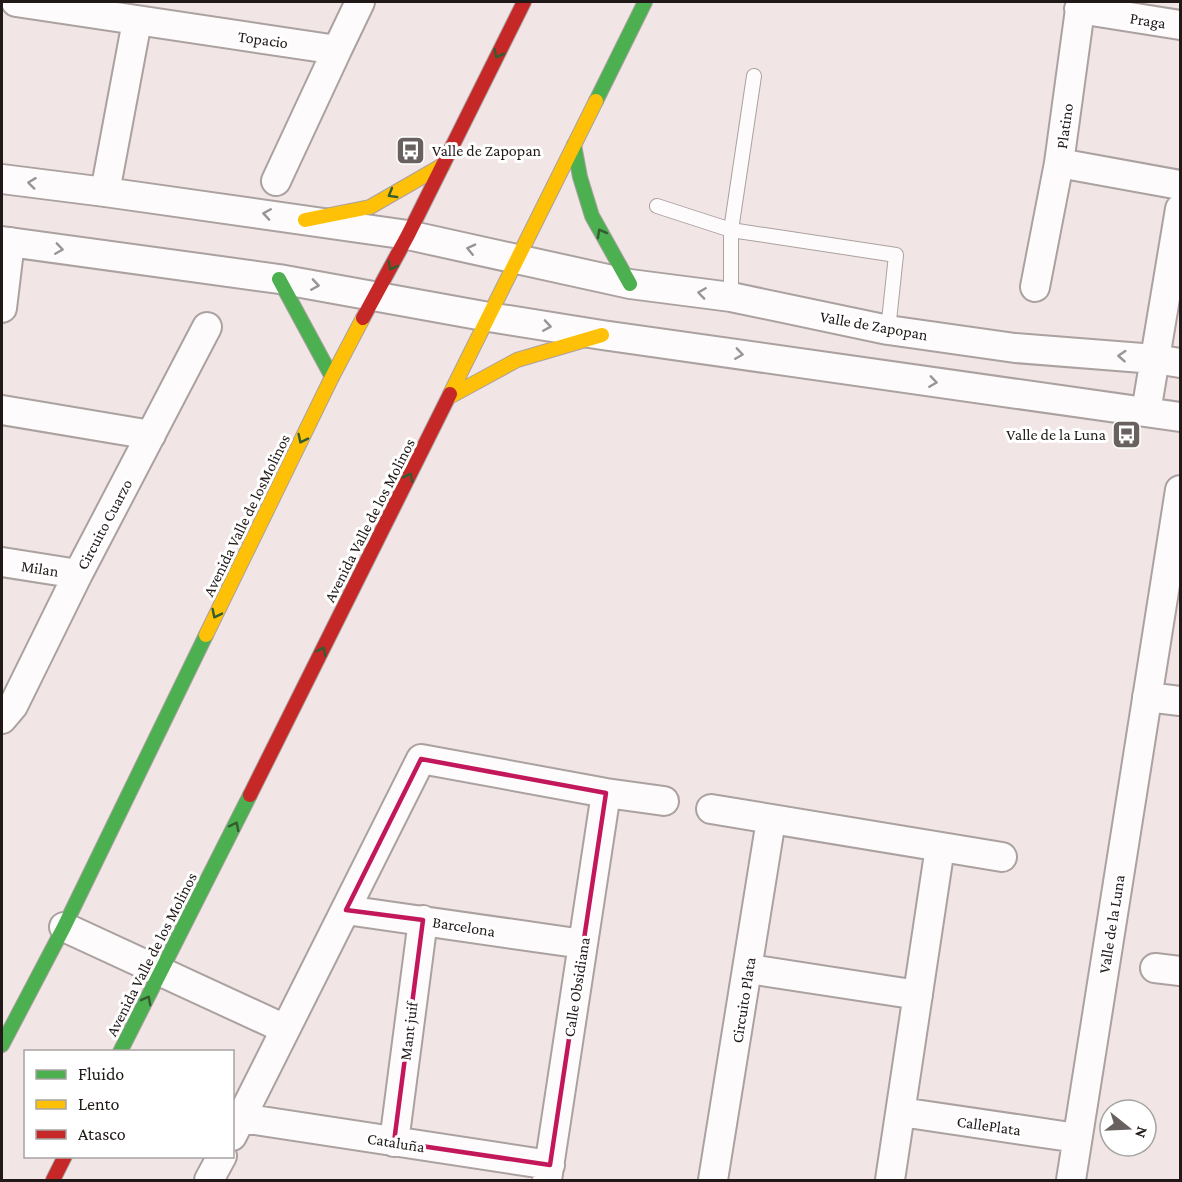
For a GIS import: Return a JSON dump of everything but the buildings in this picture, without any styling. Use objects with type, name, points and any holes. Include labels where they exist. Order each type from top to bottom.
[{"type":"street","name":"Topacio","points":[[16,2],[337,50]]},
{"type":"street","points":[[276,181],[360,2]]},
{"type":"street","name":"Avenida Valle de losMolinos","points":[[2,1045],[64,927],[332,377],[408,235],[524,2]]},
{"type":"street","name":"Avenida Valle de los Molinos","points":[[121,1050],[645,2]]},
{"type":"street","name":"Praga","points":[[1080,5],[1180,25]]},
{"type":"street","name":"Platino","points":[[1080,5],[1059,163],[1180,185]]},
{"type":"street","points":[[105,192],[137,21]]},
{"type":"street","points":[[574,145],[580,177],[592,216],[630,284]]},
{"type":"street","points":[[1035,287],[1059,163]]},
{"type":"street","points":[[305,220],[370,207],[443,165]]},
{"type":"street","name":"Valle de Zapopan","points":[[2,179],[408,235],[630,284],[732,297],[888,330],[1015,348],[1168,361]]},
{"type":"street","points":[[1146,412],[1168,361],[1180,209]]},
{"type":"street","points":[[2,308],[6,242],[279,279],[489,317],[1180,417]]},
{"type":"street","points":[[279,279],[332,377]]},
{"type":"street","name":"Circuito Cuarzo","points":[[2,719],[13,706],[78,574],[207,327]]},
{"type":"street","points":[[449,397],[517,360],[602,334]]},
{"type":"street","points":[[2,410],[151,435]]},
{"type":"street","name":"Valle de la Luna","points":[[1079,1179],[1077,1138],[1180,490]]},
{"type":"street","name":"Milan","points":[[2,562],[78,574]]},
{"type":"street","points":[[1147,697],[1180,701]]},
{"type":"street","points":[[237,1127],[421,759],[606,793],[664,801]]},
{"type":"street","name":"Calle Obsidiana","points":[[548,1173],[606,793]]},
{"type":"street","points":[[711,809],[1002,857]]},
{"type":"street","name":"Circuito Plata","points":[[713,1180],[771,820]]},
{"type":"street","points":[[890,1180],[902,1112],[939,847]]},
{"type":"street","name":"Barcelona","points":[[346,910],[583,944]]},
{"type":"street","name":"Mant juif","points":[[394,1142],[423,920]]},
{"type":"street","points":[[64,927],[285,1029]]},
{"type":"street","points":[[748,969],[918,995]]},
{"type":"street","name":"CallePlata","points":[[902,1112],[1077,1138]]},
{"type":"street","name":"Cataluña","points":[[237,1127],[394,1142],[548,1173]]},
{"type":"street","points":[[52,1180],[64,1158]]},
{"type":"street","points":[[209,1180],[221,1158]]},
{"type":"lane","points":[[732,297],[731,230],[754,76]]},
{"type":"lane","points":[[657,206],[731,230],[896,255],[888,330]]},
{"type":"highlighted area","points":[[421,759],[606,793],[550,1165],[394,1142],[423,920],[346,910]]},
{"type":"traffic: fast","points":[[596,101],[645,2]]},
{"type":"traffic: fast","points":[[574,145],[580,177],[592,216],[630,284]]},
{"type":"traffic: fast","points":[[279,279],[332,377]]},
{"type":"traffic: fast","points":[[2,1045],[64,927],[206,635]]},
{"type":"traffic: fast","points":[[121,1050],[250,795]]},
{"type":"traffic: slow","points":[[450,394],[596,101]]},
{"type":"traffic: slow","points":[[305,220],[370,207],[443,165]]},
{"type":"traffic: slow","points":[[206,635],[363,318]]},
{"type":"traffic: slow","points":[[449,397],[517,360],[602,335]]},
{"type":"traffic: jam","points":[[363,318],[408,235],[524,2]]},
{"type":"traffic: jam","points":[[250,795],[450,394]]},
{"type":"traffic: jam","points":[[53,1180],[64,1158]]},
{"type":"place","name":"Valle de Zapopan","points":[[411,150]]},
{"type":"place","name":"Valle de la Luna","points":[[1127,434]]}]
